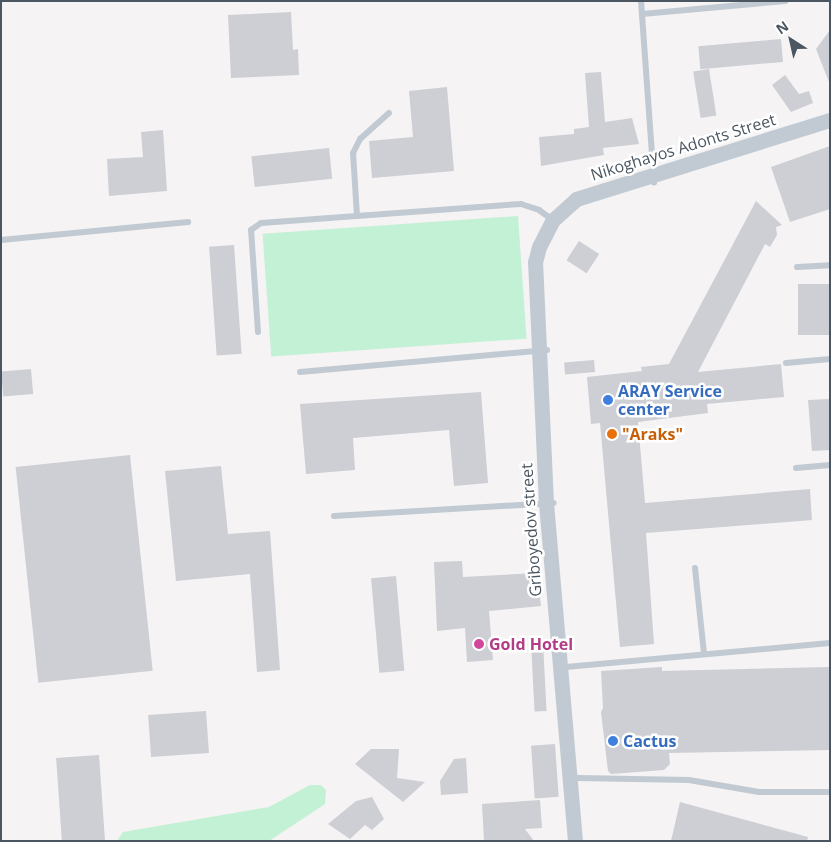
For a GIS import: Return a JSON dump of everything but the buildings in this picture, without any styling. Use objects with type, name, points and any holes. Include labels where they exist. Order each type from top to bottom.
[{"type":"street","name":"Nikoghayos Adonts Street","points":[[750,150],[830,120]]},
{"type":"street","name":"Nikoghayos Adonts Street","points":[[556,222],[580,206],[654,179],[830,128]]},
{"type":"street","name":"Griboyedov street","points":[[556,222],[544,267],[544,350],[550,503],[575,841]]},
{"type":"street","name":"Griboyedov street","points":[[550,503],[578,778],[582,841]]},
{"type":"lane","points":[[641,1],[654,179]]},
{"type":"lane","points":[[642,14],[785,1]]},
{"type":"lane","points":[[357,216],[352,154],[360,139],[389,113]]},
{"type":"lane","points":[[258,332],[251,230],[261,223],[522,204],[539,210],[556,222]]},
{"type":"lane","points":[[1,240],[188,222]]},
{"type":"lane","points":[[797,267],[830,265]]},
{"type":"lane","points":[[300,372],[544,350]]},
{"type":"lane","points":[[786,363],[830,360]]},
{"type":"lane","points":[[796,468],[830,465]]},
{"type":"lane","points":[[334,516],[550,503]]},
{"type":"lane","points":[[695,568],[704,653]]},
{"type":"lane","points":[[566,666],[830,643]]},
{"type":"lane","points":[[578,778],[689,780],[760,792],[830,792]]},
{"type":"green space","points":[[518,216],[527,339],[271,357],[263,234]]},
{"type":"green space","points":[[310,785],[321,785],[326,790],[325,804],[269,841],[117,841],[123,832],[269,807]]},
{"type":"place","name":"ARAY Service center","points":[[608,400]]},
{"type":"place","name":"\"Araks\"","points":[[612,434]]},
{"type":"place","name":"Gold Hotel","points":[[479,644]]},
{"type":"place","name":"Cactus","points":[[613,741]]}]
